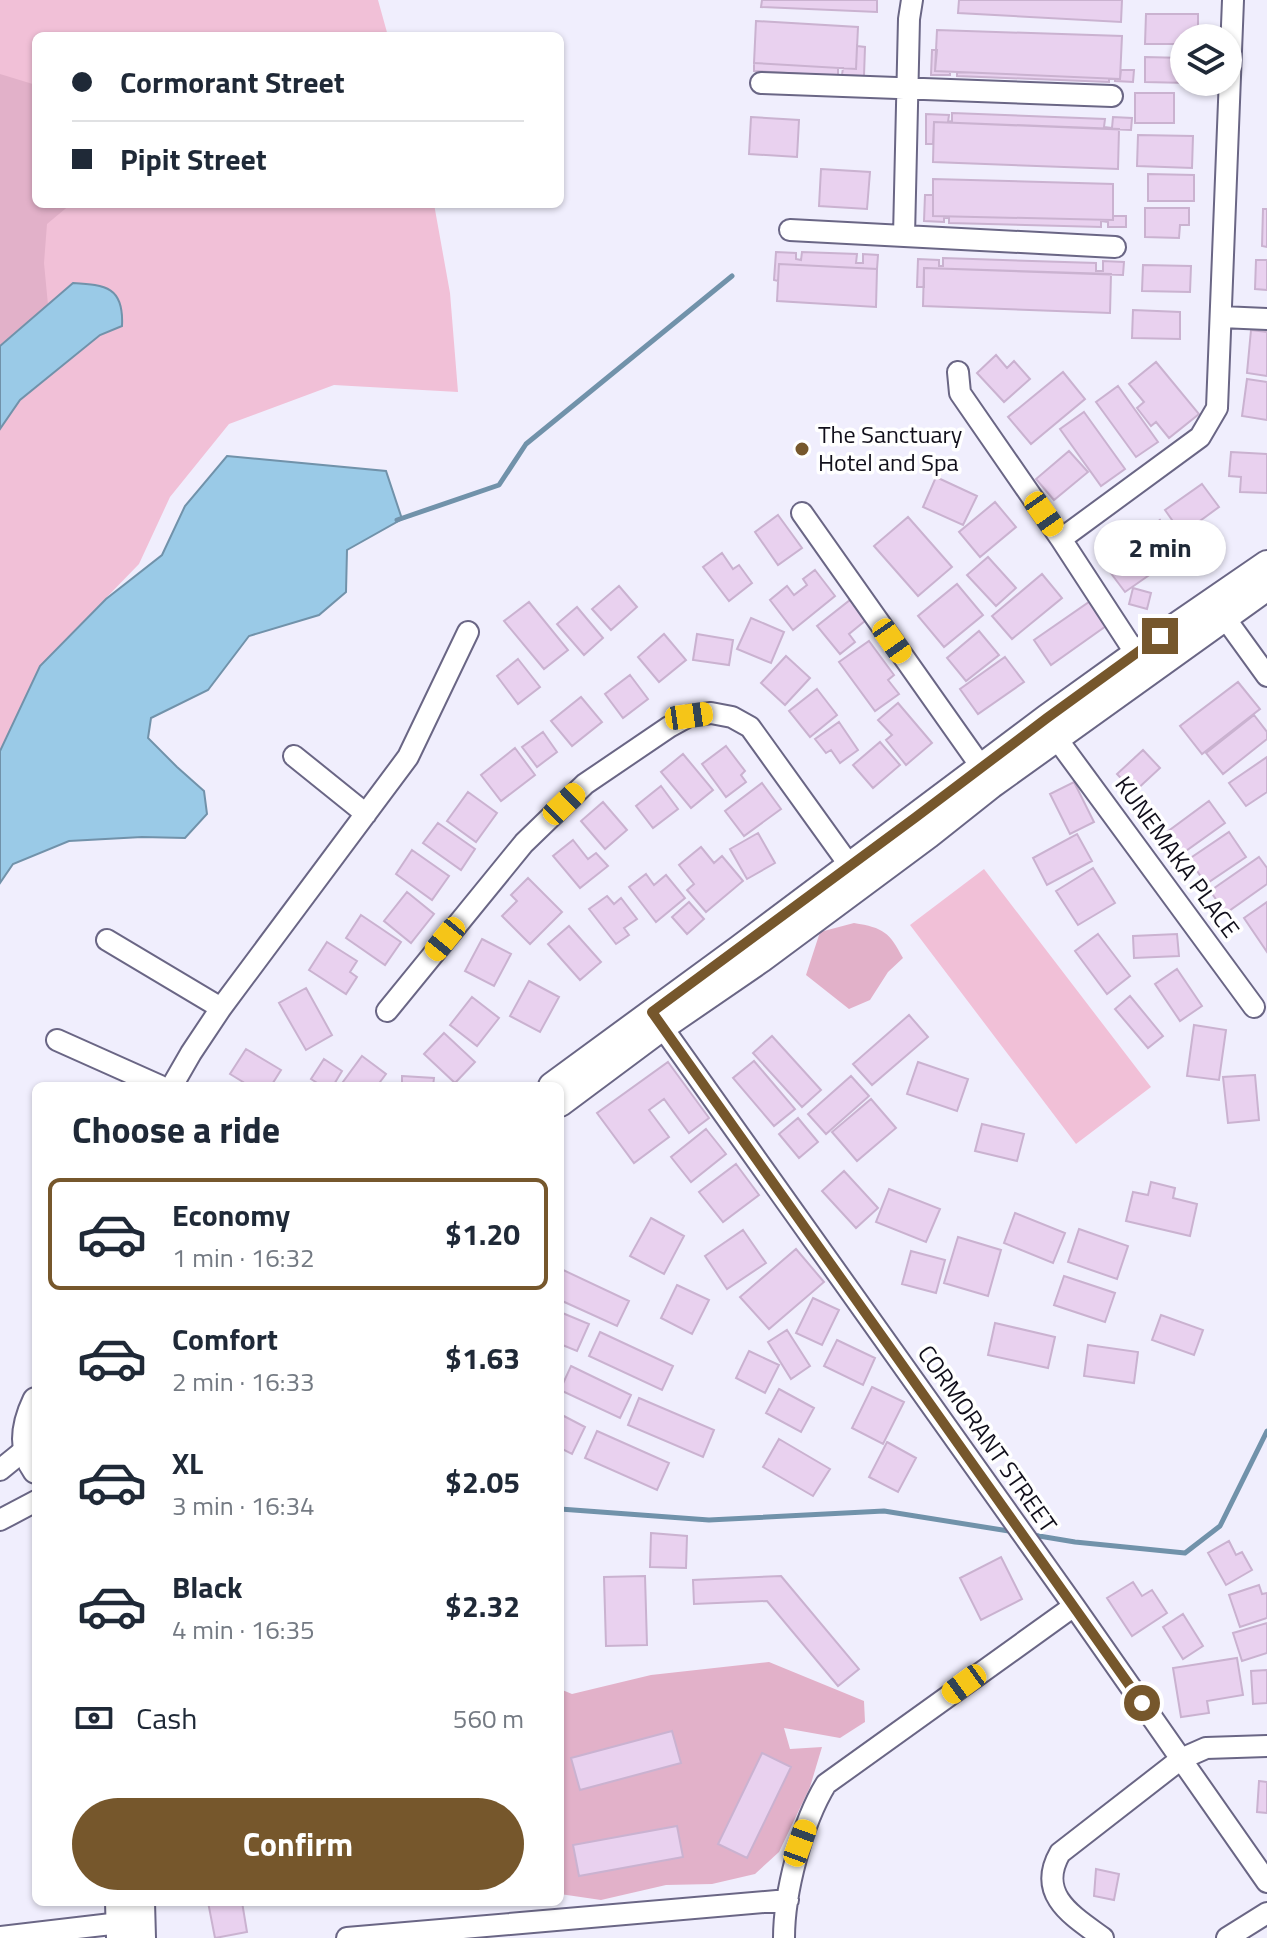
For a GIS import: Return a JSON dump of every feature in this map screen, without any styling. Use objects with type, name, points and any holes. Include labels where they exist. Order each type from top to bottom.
[{"type":"main road","points":[[564,1100],[657,1020],[850,866],[1136,654],[1267,564]]},
{"type":"main road","points":[[558,1082],[761,959],[991,785],[1267,587]]},
{"type":"main road","points":[[31,1459],[27,1424],[32,1411]]},
{"type":"main road","points":[[141,1906],[142,1938]]},
{"type":"street","points":[[904,236],[912,0]]},
{"type":"street","points":[[1061,539],[1200,437],[1217,408],[1233,0]]},
{"type":"street","points":[[761,83],[1112,96]]},
{"type":"street","points":[[790,230],[1115,247]]},
{"type":"street","points":[[1221,317],[1267,319]]},
{"type":"street","points":[[958,372],[960,393],[1136,654]]},
{"type":"street","points":[[802,513],[982,768]]},
{"type":"street","points":[[1225,618],[1267,676]]},
{"type":"street","points":[[174,1082],[221,1008],[408,757],[468,632]]},
{"type":"street","points":[[387,1011],[524,843],[544,823],[585,784],[689,716],[711,713],[732,717],[750,727],[850,866]]},
{"type":"street","name":"KUNEMAKA PLACE","points":[[1057,739],[1254,1007]]},
{"type":"street","points":[[294,756],[366,814]]},
{"type":"street","points":[[107,940],[221,1008]]},
{"type":"street","name":"CORMORANT STREET","points":[[657,1020],[1267,1882]]},
{"type":"street","points":[[57,1040],[151,1082]]},
{"type":"street","points":[[0,1470],[31,1459]]},
{"type":"street","points":[[0,1520],[32,1503]]},
{"type":"street","points":[[784,1938],[800,1843],[826,1784],[1074,1606]]},
{"type":"street","points":[[1103,1938],[1055,1896],[1052,1874],[1060,1853],[1181,1759],[1206,1748],[1267,1746]]},
{"type":"street","points":[[347,1938],[556,1911],[788,1900]]},
{"type":"street","points":[[1227,1938],[1267,1913]]},
{"type":"street","points":[[0,1937],[119,1921]]},
{"type":"shaded area","points":[[0,0],[378,0],[387,32],[32,32],[32,208],[435,208],[450,293],[458,392],[334,385],[229,424],[170,497],[139,564],[40,666],[0,751]]},
{"type":"shaded area","points":[[0,74],[32,84],[32,208],[66,208],[47,224],[44,263],[48,305],[0,346]]},
{"type":"shaded area","points":[[984,869],[1151,1087],[1076,1144],[910,925]]},
{"type":"shaded area","points":[[854,923],[884,933],[894,942],[903,958],[888,972],[870,1000],[849,1009],[806,975],[820,932]]},
{"type":"shaded area","points":[[769,1662],[864,1701],[865,1722],[840,1738],[784,1728],[790,1749],[822,1747],[810,1787],[779,1852],[755,1874],[712,1884],[666,1885],[601,1900],[564,1895],[564,1691],[572,1694],[651,1675]]},
{"type":"water","points":[[73,283],[95,285],[111,291],[120,303],[122,326],[100,335],[20,400],[0,429],[0,346]]},
{"type":"water","points":[[227,456],[386,471],[402,519],[347,550],[346,592],[319,615],[249,636],[208,690],[151,718],[148,738],[204,791],[207,814],[185,838],[69,841],[13,864],[0,883],[0,751],[40,666],[106,599],[162,555],[185,506]]},
{"type":"building","points":[[762,0],[877,0],[877,12],[761,7]]},
{"type":"building","points":[[959,0],[1122,0],[1121,22],[958,13]]},
{"type":"building","points":[[1146,14],[1198,14],[1198,24],[1170,24],[1170,44],[1145,44]]},
{"type":"building","points":[[756,21],[858,27],[856,69],[754,63]]},
{"type":"building","points":[[937,30],[1122,36],[1120,79],[935,71]]},
{"type":"building","points":[[857,46],[865,47],[864,76],[842,75],[843,68],[856,69]]},
{"type":"building","points":[[932,50],[937,50],[935,71],[1120,79],[1121,70],[1134,70],[1133,82],[957,76],[957,72],[931,75]]},
{"type":"building","points":[[1145,57],[1170,58],[1170,83],[1145,82]]},
{"type":"building","points":[[754,63],[839,68],[838,76],[754,71]]},
{"type":"building","points":[[1135,93],[1170,93],[1174,96],[1174,123],[1135,123]]},
{"type":"building","points":[[952,113],[1105,119],[1104,127],[1112,128],[1113,117],[1132,118],[1131,130],[934,122],[933,144],[926,144],[926,114],[949,115],[948,122],[952,121]]},
{"type":"building","points":[[751,117],[799,120],[797,157],[749,154]]},
{"type":"building","points":[[934,122],[1119,129],[1118,169],[933,162]]},
{"type":"building","points":[[1138,135],[1193,136],[1192,168],[1137,166]]},
{"type":"building","points":[[821,169],[870,172],[867,209],[819,206]]},
{"type":"building","points":[[1148,174],[1194,175],[1194,201],[1148,201]]},
{"type":"building","points":[[933,179],[1113,184],[1113,220],[933,216]]},
{"type":"building","points":[[925,195],[933,195],[933,216],[1113,220],[1113,216],[1126,216],[1126,227],[1108,227],[1108,222],[1101,221],[1101,227],[949,223],[949,218],[944,218],[944,222],[924,221]]},
{"type":"building","points":[[1145,208],[1189,208],[1189,225],[1180,225],[1179,238],[1145,237]]},
{"type":"building","points":[[1263,209],[1267,209],[1267,247],[1262,246]]},
{"type":"building","points":[[776,252],[796,253],[796,259],[801,260],[802,252],[857,254],[856,263],[863,263],[863,254],[878,255],[877,269],[779,264],[778,281],[774,280]]},
{"type":"building","points":[[943,258],[1096,263],[1096,271],[1103,271],[1103,261],[1124,262],[1123,275],[924,268],[924,287],[917,287],[918,259],[939,260],[939,266],[943,266]]},
{"type":"building","points":[[1256,260],[1267,260],[1267,290],[1255,289]]},
{"type":"building","points":[[779,264],[877,269],[876,307],[777,301]]},
{"type":"building","points":[[1143,265],[1191,266],[1190,292],[1142,291]]},
{"type":"building","points":[[924,268],[1111,274],[1110,313],[923,306]]},
{"type":"building","points":[[1133,310],[1180,312],[1180,339],[1132,338]]},
{"type":"building","points":[[1251,330],[1267,332],[1267,376],[1247,373]]},
{"type":"building","points":[[996,355],[1007,368],[1014,361],[1030,379],[1004,402],[977,373]]},
{"type":"building","points":[[1156,362],[1199,414],[1169,438],[1156,422],[1151,426],[1137,408],[1144,402],[1129,384]]},
{"type":"building","points":[[1063,372],[1085,399],[1031,444],[1008,417]]},
{"type":"building","points":[[1247,379],[1267,382],[1267,420],[1242,416]]},
{"type":"building","points":[[1118,386],[1158,442],[1136,457],[1096,402]]},
{"type":"building","points":[[1084,412],[1125,469],[1101,486],[1060,429]]},
{"type":"building","points":[[1069,451],[1088,472],[1054,500],[1036,479]]},
{"type":"building","points":[[1231,452],[1267,454],[1267,493],[1240,492],[1241,477],[1229,476]]},
{"type":"building","points":[[936,477],[977,496],[963,525],[923,507]]},
{"type":"building","points":[[1202,484],[1219,507],[1182,534],[1165,510]]},
{"type":"building","points":[[995,502],[1016,527],[980,557],[959,532]]},
{"type":"building","points":[[778,515],[802,548],[778,565],[755,532]]},
{"type":"building","points":[[908,517],[952,567],[918,596],[874,546]]},
{"type":"building","points":[[1160,520],[1172,535],[1176,532],[1186,545],[1162,564],[1139,536]]},
{"type":"building","points":[[1137,546],[1155,571],[1125,592],[1107,568]]},
{"type":"building","points":[[722,553],[733,569],[739,565],[752,583],[729,601],[703,567]]},
{"type":"building","points":[[988,557],[1016,588],[996,606],[967,575]]},
{"type":"building","points":[[815,570],[835,596],[793,630],[770,600],[787,586],[794,595],[807,585],[803,579]]},
{"type":"building","points":[[1042,574],[1062,598],[1012,639],[992,616]]},
{"type":"building","points":[[957,584],[983,615],[944,647],[918,616]]},
{"type":"building","points":[[619,586],[637,607],[611,630],[592,609]]},
{"type":"building","points":[[1133,588],[1151,593],[1147,609],[1129,604]]},
{"type":"building","points":[[850,600],[866,620],[849,634],[855,642],[840,654],[817,626]]},
{"type":"building","points":[[529,602],[568,650],[544,669],[504,621]]},
{"type":"building","points":[[1089,602],[1106,626],[1051,665],[1034,640]]},
{"type":"building","points":[[577,607],[603,638],[584,655],[557,624]]},
{"type":"building","points":[[751,618],[784,632],[771,663],[737,649]]},
{"type":"building","points":[[979,631],[999,655],[966,681],[947,658]]},
{"type":"building","points":[[664,634],[686,660],[659,682],[638,657]]},
{"type":"building","points":[[697,634],[733,640],[729,665],[693,660]]},
{"type":"building","points":[[869,641],[894,675],[888,680],[899,694],[875,711],[839,662]]},
{"type":"building","points":[[786,656],[810,678],[785,705],[761,683]]},
{"type":"building","points":[[1005,657],[1024,682],[978,714],[960,689]]},
{"type":"building","points":[[518,659],[540,687],[518,704],[497,676]]},
{"type":"building","points":[[630,675],[648,699],[623,718],[605,694]]},
{"type":"building","points":[[1238,682],[1260,709],[1202,754],[1180,726]]},
{"type":"building","points":[[817,689],[837,715],[810,737],[789,711]]},
{"type":"building","points":[[581,697],[602,722],[572,746],[551,721]]},
{"type":"building","points":[[898,703],[932,743],[906,765],[886,740],[892,735],[878,720]]},
{"type":"building","points":[[1254,715],[1267,732],[1267,739],[1223,774],[1206,753]]},
{"type":"building","points":[[839,722],[858,750],[840,763],[831,750],[826,753],[815,739]]},
{"type":"building","points":[[543,732],[557,752],[537,767],[522,747]]},
{"type":"building","points":[[880,742],[900,765],[873,788],[853,765]]},
{"type":"building","points":[[726,746],[745,771],[741,775],[746,782],[726,797],[702,764]]},
{"type":"building","points":[[515,748],[535,775],[501,801],[481,775]]},
{"type":"building","points":[[1143,750],[1160,768],[1134,792],[1117,774]]},
{"type":"building","points":[[683,754],[713,790],[691,808],[661,772]]},
{"type":"building","points":[[1267,757],[1267,792],[1246,806],[1229,783]]},
{"type":"building","points":[[1074,782],[1094,822],[1070,834],[1050,794]]},
{"type":"building","points":[[762,783],[781,809],[744,836],[725,811]]},
{"type":"building","points":[[661,786],[678,809],[653,828],[636,806]]},
{"type":"building","points":[[468,792],[497,813],[476,842],[447,821]]},
{"type":"building","points":[[1209,801],[1225,823],[1183,853],[1167,832]]},
{"type":"building","points":[[603,802],[627,830],[605,849],[581,821]]},
{"type":"building","points":[[438,823],[475,849],[461,870],[423,843]]},
{"type":"building","points":[[1229,832],[1246,857],[1206,884],[1189,859]]},
{"type":"building","points":[[758,833],[775,863],[747,879],[730,849]]},
{"type":"building","points":[[1077,834],[1092,861],[1047,885],[1033,858]]},
{"type":"building","points":[[573,840],[588,859],[596,853],[608,866],[580,888],[553,856]]},
{"type":"building","points":[[701,847],[714,863],[722,856],[743,881],[706,912],[687,890],[694,884],[679,865]]},
{"type":"building","points":[[412,850],[449,876],[432,900],[396,874]]},
{"type":"building","points":[[1259,857],[1267,868],[1267,884],[1226,913],[1210,891]]},
{"type":"building","points":[[1093,868],[1115,903],[1078,925],[1056,891]]},
{"type":"building","points":[[646,874],[654,885],[666,875],[685,898],[656,922],[629,887]]},
{"type":"building","points":[[528,878],[562,912],[530,944],[502,916],[517,901],[511,895]]},
{"type":"building","points":[[407,892],[434,914],[411,943],[384,921]]},
{"type":"building","points":[[607,896],[614,904],[621,898],[637,919],[624,928],[629,935],[616,944],[589,909]]},
{"type":"building","points":[[689,902],[704,919],[687,934],[672,917]]},
{"type":"building","points":[[1267,902],[1267,952],[1244,918]]},
{"type":"building","points":[[361,915],[401,942],[385,965],[346,938]]},
{"type":"building","points":[[569,926],[601,962],[580,980],[548,944]]},
{"type":"building","points":[[1098,934],[1130,976],[1107,994],[1075,951]]},
{"type":"building","points":[[1177,934],[1179,956],[1134,958],[1133,936]]},
{"type":"building","points":[[482,939],[511,954],[494,986],[465,971]]},
{"type":"building","points":[[327,942],[357,961],[350,972],[357,977],[346,994],[309,970]]},
{"type":"building","points":[[1177,969],[1202,1006],[1180,1021],[1155,984]]},
{"type":"building","points":[[529,981],[559,997],[540,1032],[510,1016]]},
{"type":"building","points":[[306,988],[332,1035],[306,1050],[279,1003]]},
{"type":"building","points":[[1130,996],[1163,1036],[1148,1048],[1115,1009]]},
{"type":"building","points":[[472,997],[499,1018],[477,1046],[450,1025]]},
{"type":"building","points":[[909,1015],[928,1037],[872,1085],[853,1064]]},
{"type":"building","points":[[1194,1025],[1226,1030],[1219,1080],[1187,1076]]},
{"type":"building","points":[[444,1033],[475,1062],[454,1082],[424,1054]]},
{"type":"building","points":[[772,1036],[821,1090],[802,1107],[753,1053]]},
{"type":"building","points":[[246,1049],[281,1070],[274,1082],[243,1082],[230,1074]]},
{"type":"building","points":[[362,1056],[386,1074],[380,1082],[343,1082]]},
{"type":"building","points":[[324,1059],[342,1071],[335,1082],[316,1082],[311,1079]]},
{"type":"building","points":[[754,1061],[795,1109],[774,1126],[733,1078]]},
{"type":"building","points":[[668,1062],[709,1118],[689,1133],[664,1099],[649,1110],[669,1137],[634,1163],[597,1113]]},
{"type":"building","points":[[918,1062],[968,1079],[957,1111],[907,1094]]},
{"type":"building","points":[[1255,1075],[1259,1120],[1228,1123],[1223,1077]]},
{"type":"building","points":[[402,1076],[434,1078],[434,1082],[402,1082]]},
{"type":"building","points":[[851,1076],[869,1096],[826,1134],[808,1114]]},
{"type":"building","points":[[871,1099],[896,1128],[857,1161],[832,1132]]},
{"type":"building","points":[[798,1118],[818,1142],[799,1158],[779,1134]]},
{"type":"building","points":[[982,1124],[1024,1134],[1017,1161],[975,1151]]},
{"type":"building","points":[[706,1129],[726,1154],[691,1182],[671,1157]]},
{"type":"building","points":[[736,1164],[759,1195],[723,1222],[699,1192]]},
{"type":"building","points":[[844,1171],[878,1208],[856,1228],[822,1191]]},
{"type":"building","points":[[1151,1182],[1175,1188],[1173,1198],[1197,1204],[1190,1236],[1126,1221],[1133,1192],[1148,1195]]},
{"type":"building","points":[[889,1189],[940,1209],[926,1242],[876,1222]]},
{"type":"building","points":[[1015,1213],[1065,1233],[1053,1263],[1004,1243]]},
{"type":"building","points":[[651,1218],[684,1236],[664,1274],[630,1256]]},
{"type":"building","points":[[1079,1229],[1128,1246],[1117,1279],[1068,1262]]},
{"type":"building","points":[[743,1230],[766,1263],[727,1289],[705,1256]]},
{"type":"building","points":[[958,1237],[1001,1250],[988,1296],[944,1283]]},
{"type":"building","points":[[796,1249],[824,1282],[769,1329],[740,1297]]},
{"type":"building","points":[[911,1251],[945,1260],[936,1293],[902,1284]]},
{"type":"building","points":[[564,1270],[629,1301],[617,1326],[564,1302]]},
{"type":"building","points":[[1064,1276],[1115,1293],[1105,1322],[1054,1305]]},
{"type":"building","points":[[677,1285],[709,1300],[692,1334],[661,1318]]},
{"type":"building","points":[[813,1298],[839,1310],[822,1345],[796,1333]]},
{"type":"building","points":[[564,1314],[589,1324],[577,1351],[564,1346]]},
{"type":"building","points":[[1161,1315],[1203,1330],[1194,1355],[1152,1340]]},
{"type":"building","points":[[995,1323],[1055,1337],[1048,1368],[988,1355]]},
{"type":"building","points":[[787,1330],[810,1366],[791,1379],[768,1342]]},
{"type":"building","points":[[600,1332],[673,1366],[662,1390],[589,1356]]},
{"type":"building","points":[[837,1340],[875,1358],[863,1385],[824,1366]]},
{"type":"building","points":[[1088,1345],[1138,1352],[1134,1383],[1084,1376]]},
{"type":"building","points":[[749,1351],[779,1365],[765,1393],[736,1378]]},
{"type":"building","points":[[571,1366],[631,1395],[620,1418],[564,1392],[564,1381]]},
{"type":"building","points":[[872,1387],[904,1402],[883,1444],[852,1428]]},
{"type":"building","points":[[779,1389],[814,1408],[801,1432],[766,1413]]},
{"type":"building","points":[[639,1398],[714,1430],[703,1457],[628,1425]]},
{"type":"building","points":[[564,1416],[585,1427],[572,1454],[564,1450]]},
{"type":"building","points":[[597,1431],[669,1463],[657,1490],[585,1458]]},
{"type":"building","points":[[779,1439],[830,1469],[813,1496],[763,1467]]},
{"type":"building","points":[[887,1442],[916,1458],[898,1492],[869,1477]]},
{"type":"building","points":[[651,1533],[687,1536],[686,1568],[650,1567]]},
{"type":"building","points":[[1229,1541],[1236,1555],[1242,1552],[1252,1570],[1226,1585],[1208,1553]]},
{"type":"building","points":[[1001,1557],[1022,1599],[981,1620],[960,1578]]},
{"type":"building","points":[[645,1576],[647,1645],[606,1646],[604,1577]]},
{"type":"building","points":[[781,1576],[859,1669],[838,1686],[767,1601],[694,1604],[693,1580]]},
{"type":"building","points":[[1133,1582],[1142,1596],[1152,1590],[1167,1613],[1132,1636],[1107,1598]]},
{"type":"building","points":[[1259,1585],[1262,1594],[1267,1593],[1267,1618],[1240,1627],[1229,1595]]},
{"type":"building","points":[[1183,1614],[1203,1646],[1183,1659],[1163,1627]]},
{"type":"building","points":[[1267,1623],[1267,1653],[1242,1661],[1233,1633]]},
{"type":"building","points":[[1237,1658],[1243,1695],[1207,1701],[1209,1713],[1181,1717],[1173,1668]]},
{"type":"building","points":[[1267,1670],[1267,1703],[1253,1704],[1251,1671]]},
{"type":"building","points":[[672,1731],[681,1763],[580,1790],[571,1758]]},
{"type":"building","points":[[762,1753],[791,1767],[747,1858],[718,1844]]},
{"type":"building","points":[[1259,1781],[1267,1782],[1267,1813],[1257,1812]]},
{"type":"building","points":[[677,1826],[683,1857],[579,1876],[573,1845]]},
{"type":"building","points":[[1096,1869],[1119,1874],[1114,1900],[1094,1896]]},
{"type":"building","points":[[209,1906],[243,1906],[247,1932],[215,1938]]},
{"type":"waterway","points":[[397,520],[499,485],[526,444],[732,276]]},
{"type":"waterway","points":[[1033,1535],[1185,1553],[1220,1526],[1267,1431]]},
{"type":"waterway","points":[[564,1509],[709,1520],[884,1511],[1015,1532]]},
{"type":"place","name":"The Sanctuary Hotel and Spa","points":[[802,449]]},
{"type":"route","points":[[1142,1703],[652,1012],[1160,636]]}]
